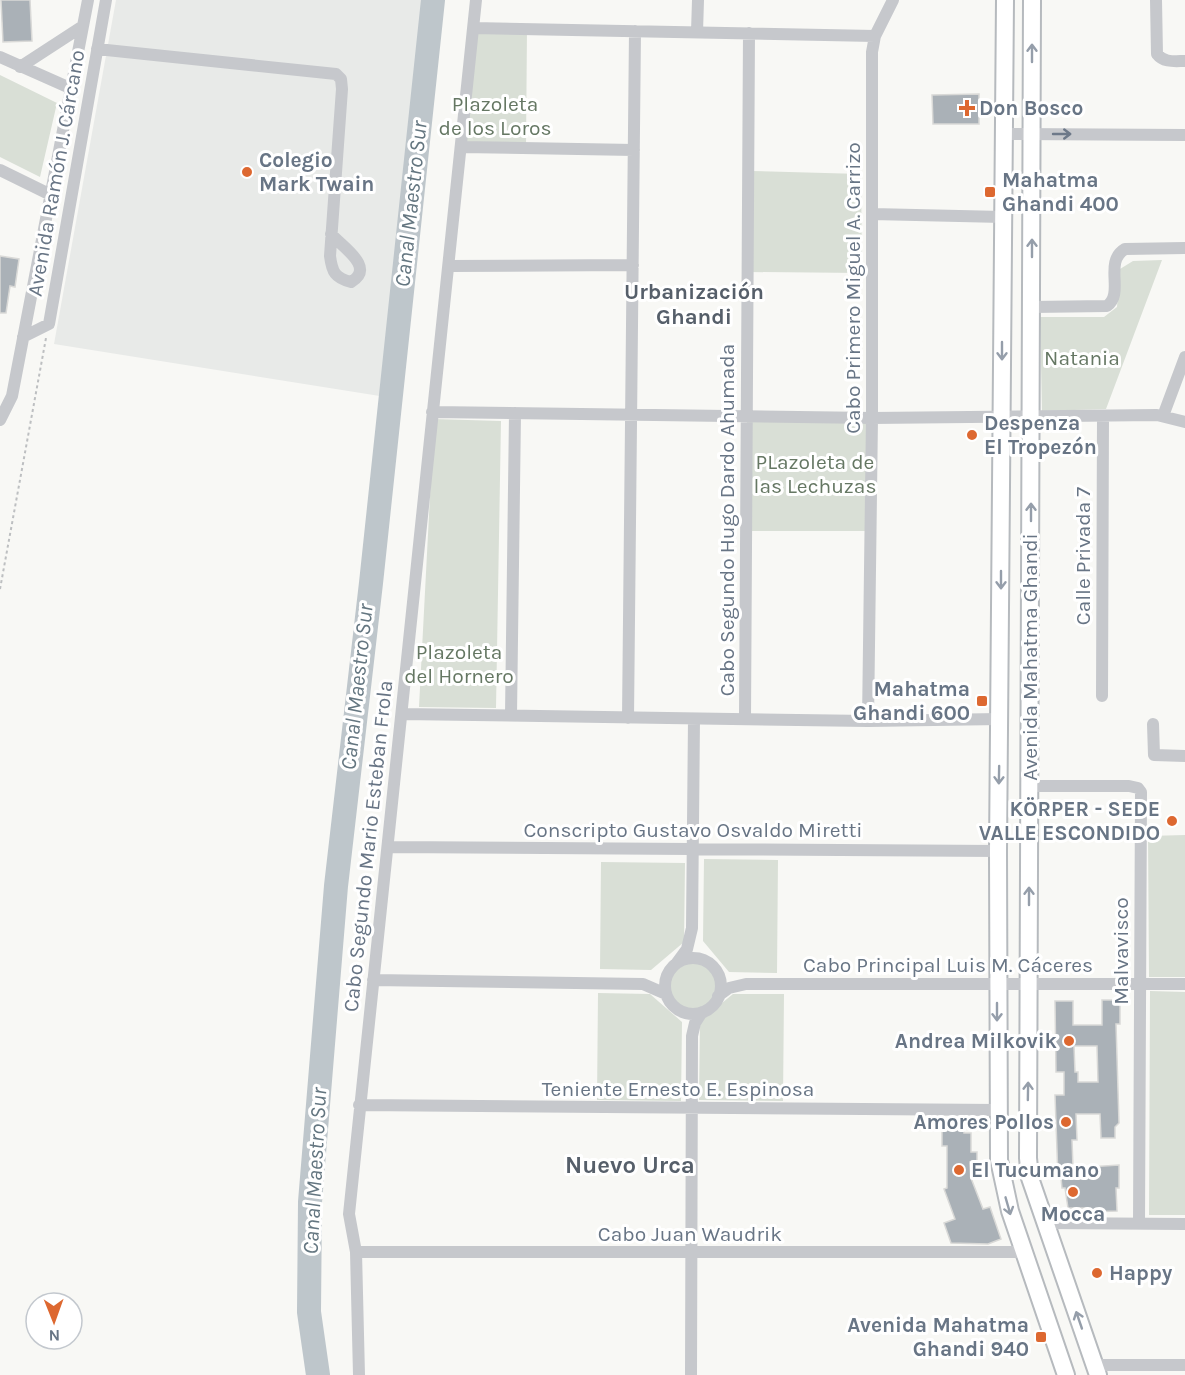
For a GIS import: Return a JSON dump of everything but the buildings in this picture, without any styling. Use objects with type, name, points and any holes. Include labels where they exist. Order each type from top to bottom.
[{"type":"main road","name":"Avenida Mahatma Ghandi","points":[[1005,0],[998,1110],[1001,1175],[1024,1252],[1066,1375]]},
{"type":"main road","name":"Avenida Mahatma Ghandi","points":[[1032,0],[1028,1167],[1096,1370]]},
{"type":"street","points":[[0,420],[12,396],[88,0]]},
{"type":"street","name":"Avenida Ramón J. Cárcano","points":[[23,337],[49,324],[106,0]]},
{"type":"street","name":"Cabo Segundo Mario Esteban Frola","points":[[358,1375],[356,1252],[348,1214],[476,0]]},
{"type":"street","points":[[697,32],[698,0]]},
{"type":"street","points":[[473,28],[874,36],[893,0]]},
{"type":"street","points":[[1156,0],[1156,50],[1161,59],[1185,61]]},
{"type":"street","points":[[20,66],[83,26]]},
{"type":"street","points":[[628,718],[635,31]]},
{"type":"street","name":"Cabo Segundo Hugo Dardo Ahumada","points":[[745,719],[749,33]]},
{"type":"street","name":"Cabo Primero Miguel A. Carrizo","points":[[868,721],[874,36]]},
{"type":"street","points":[[98,50],[336,74],[340,79],[342,89],[331,234]]},
{"type":"street","points":[[0,57],[70,88]]},
{"type":"street","points":[[1003,134],[1185,135]]},
{"type":"street","points":[[462,147],[634,150]]},
{"type":"street","points":[[0,170],[51,195]]},
{"type":"street","points":[[872,214],[1003,217]]},
{"type":"street","points":[[1032,307],[1107,306],[1114,297],[1115,264],[1119,252],[1125,249],[1185,248]]},
{"type":"street","points":[[449,266],[633,265]]},
{"type":"street","points":[[1163,416],[1185,357]]},
{"type":"street","points":[[432,412],[872,418],[1163,416],[1185,422]]},
{"type":"street","points":[[511,715],[515,413]]},
{"type":"street","name":"Calle Privada 7","points":[[1102,696],[1103,417]]},
{"type":"street","points":[[402,714],[868,721],[1000,719]]},
{"type":"street","name":"Cabo Segundo Hugo Dardo Ahumada","points":[[674,966],[687,949],[692,928],[694,718]]},
{"type":"street","points":[[1153,724],[1154,755],[1185,756]]},
{"type":"street","name":"Malvavisco","points":[[1030,786],[1129,786],[1138,788],[1141,792],[1139,1224]]},
{"type":"street","name":"Conscripto Gustavo Osvaldo Miretti","points":[[388,847],[998,851]]},
{"type":"street","name":"Cabo Segundo Hugo Dardo Ahumada","points":[[692,928],[697,950],[708,963]]},
{"type":"street","points":[[373,980],[643,984],[657,979],[674,966],[692,958],[708,963],[717,972],[720,984],[718,996],[712,1006],[702,1012],[691,1014],[679,1010]]},
{"type":"street","points":[[666,994],[665,980],[674,966]]},
{"type":"street","name":"Cabo Principal Luis M. Cáceres","points":[[717,972],[730,980],[746,984],[1029,986],[1185,984]]},
{"type":"street","points":[[643,984],[666,994],[690,1025],[692,1036],[691,1375]]},
{"type":"street","name":"Cabo Principal Luis M. Cáceres","points":[[718,996],[729,988],[746,984]]},
{"type":"street","points":[[692,1036],[695,1023],[702,1012]]},
{"type":"street","name":"Teniente Ernesto E. Espinosa","points":[[359,1105],[998,1110]]},
{"type":"street","points":[[1045,1223],[1185,1224]]},
{"type":"street","name":"Cabo Juan Waudrik","points":[[356,1252],[1024,1252]]},
{"type":"street","points":[[1096,1370],[1185,1365]]},
{"type":"path","points":[[0,589],[49,324]]},
{"type":"shaded area","name":"Colegio Mark Twain","points":[[116,0],[428,0],[386,397],[54,344]]},
{"type":"green space","name":"Plazoleta de los Loros","points":[[473,28],[527,29],[526,147],[462,147]]},
{"type":"green space","points":[[0,75],[57,103],[40,177],[0,157]]},
{"type":"green space","points":[[751,171],[861,174],[862,273],[750,272]]},
{"type":"green space","name":"Natania","points":[[1162,260],[1106,409],[1042,411],[1040,317],[1104,317],[1117,307],[1120,269],[1133,261]]},
{"type":"green space","name":"PLazoleta de las Lechuzas","points":[[747,415],[872,418],[871,531],[747,531]]},
{"type":"green space","name":"Plazoleta del Hornero","points":[[434,419],[501,421],[496,708],[419,707]]},
{"type":"green space","points":[[1185,835],[1185,977],[1149,977],[1148,836]]},
{"type":"green space","points":[[704,859],[778,860],[777,973],[729,972],[703,941]]},
{"type":"green space","points":[[601,862],[685,863],[684,942],[651,970],[600,969]]},
{"type":"green space","points":[[693,959],[703,961],[712,967],[718,976],[720,986],[718,996],[712,1005],[703,1011],[693,1013],[683,1011],[674,1005],[668,996],[666,986],[668,976],[674,967],[683,961]]},
{"type":"green space","points":[[1150,991],[1185,992],[1185,1215],[1149,1215]]},
{"type":"green space","points":[[598,993],[650,994],[682,1022],[681,1101],[597,1100]]},
{"type":"green space","points":[[733,994],[784,994],[783,1101],[699,1100],[700,1021]]},
{"type":"waterway","name":"Canal Maestro Sur","points":[[318,1375],[309,1312],[310,1202],[336,886],[371,583],[433,0]]},
{"type":"place","name":"Don Bosco","points":[[967,108]]},
{"type":"place","name":"Colegio Mark Twain","points":[[247,172]]},
{"type":"place","name":"Mahatma Ghandi 400","points":[[990,192]]},
{"type":"place","name":"Despenza El Tropezón","points":[[972,435]]},
{"type":"place","name":"Mahatma Ghandi 600","points":[[982,701]]},
{"type":"place","name":"KÖRPER - SEDE VALLE ESCONDIDO","points":[[1172,821]]},
{"type":"place","name":"Andrea Milkovik","points":[[1069,1041]]},
{"type":"place","name":"Amores Pollos","points":[[1066,1122]]},
{"type":"place","name":"El Tucumano","points":[[959,1170]]},
{"type":"place","name":"Mocca","points":[[1073,1192]]},
{"type":"place","name":"Happy","points":[[1097,1273]]},
{"type":"place","name":"Avenida Mahatma Ghandi 940","points":[[1041,1337]]},
{"type":"district","name":"Urbanización Ghandi","points":[[694,304]]},
{"type":"district","name":"Nuevo Urca","points":[[630,1165]]}]
